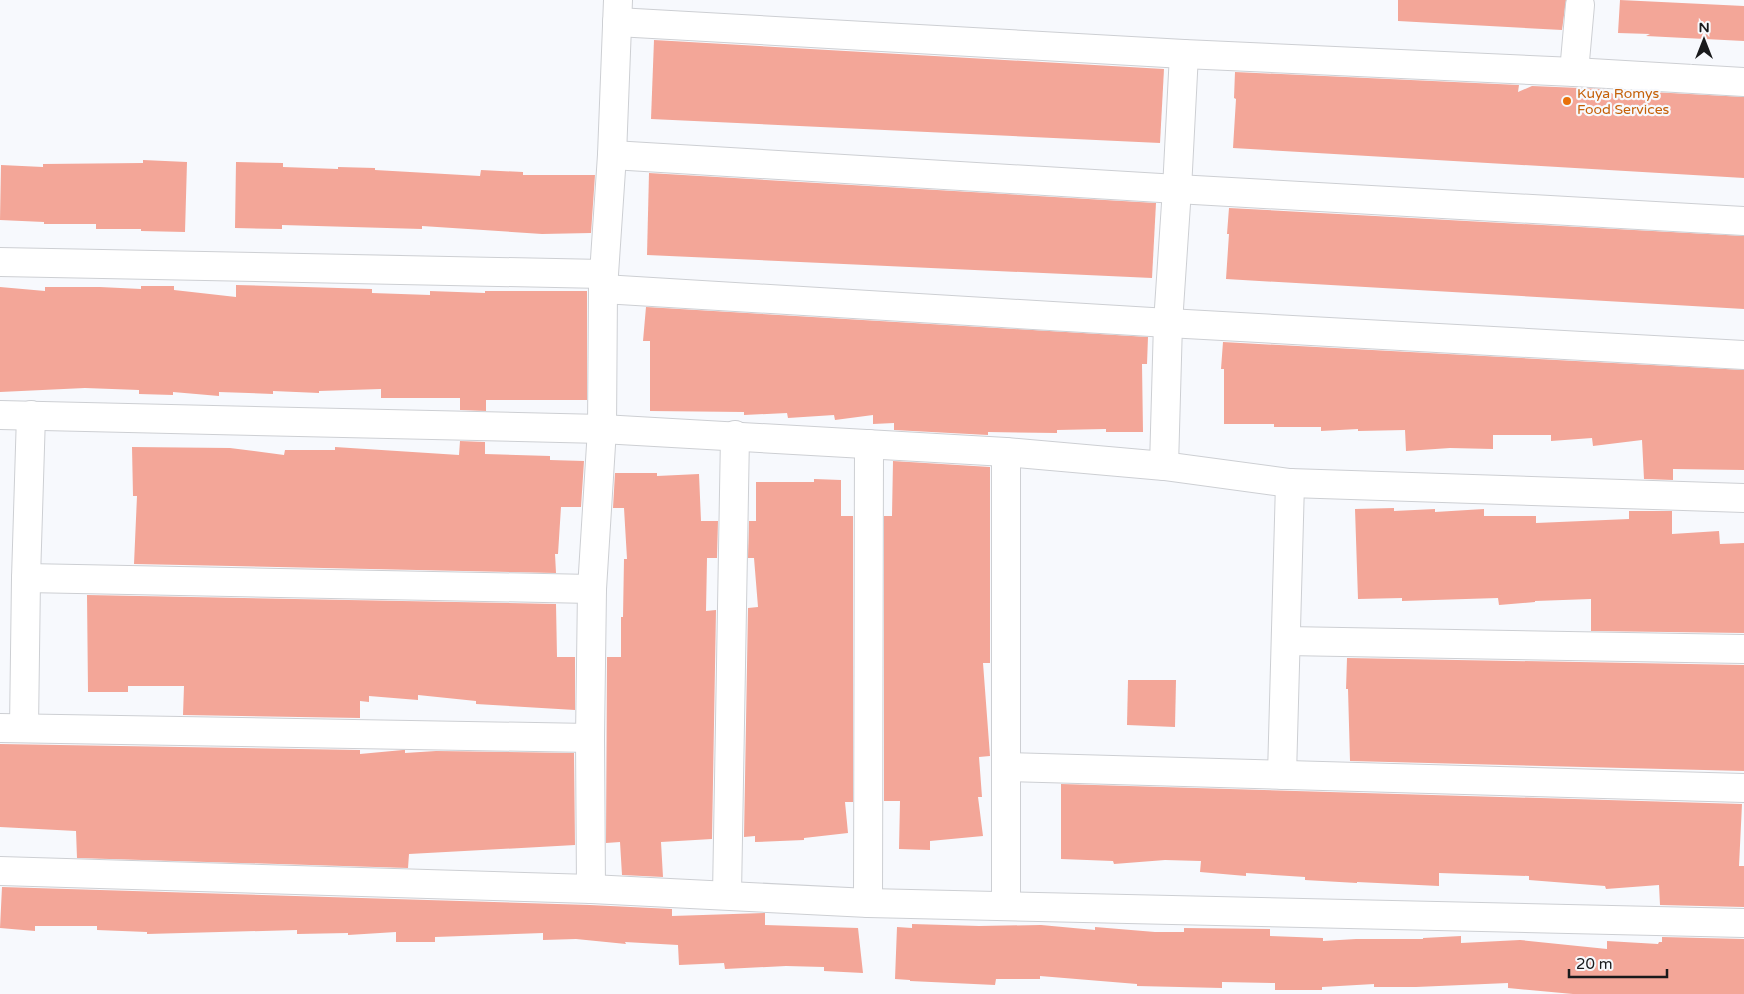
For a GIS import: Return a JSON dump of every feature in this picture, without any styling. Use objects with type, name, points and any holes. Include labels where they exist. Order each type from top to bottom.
[{"type":"street","points":[[1574,72],[1580,4]]},
{"type":"street","points":[[591,889],[590,738],[592,589],[602,429],[603,281],[612,155],[618,11],[1184,54],[1744,82]]},
{"type":"street","points":[[1164,466],[1168,323],[1178,189],[1184,54]]},
{"type":"street","points":[[612,155],[1744,221]]},
{"type":"street","points":[[0,262],[603,281],[1168,323],[1744,355]]},
{"type":"street","points":[[0,415],[602,429],[1006,452],[1164,466],[1290,483],[1744,498]]},
{"type":"street","points":[[31,416],[26,578],[12,728],[590,738]]},
{"type":"street","points":[[727,894],[735,436]]},
{"type":"street","points":[[868,903],[869,444]]},
{"type":"street","points":[[1006,452],[1006,905]]},
{"type":"street","points":[[1282,775],[1290,483]]},
{"type":"street","points":[[26,578],[592,589]]},
{"type":"street","points":[[1286,641],[1744,650]]},
{"type":"street","points":[[1007,766],[1744,788]]},
{"type":"street","points":[[0,871],[727,894],[868,903],[1744,924]]},
{"type":"building","points":[[1398,0],[1566,0],[1562,30],[1398,21]]},
{"type":"building","points":[[1620,0],[1744,6],[1744,41],[1618,33]]},
{"type":"building","points":[[654,40],[1164,69],[1160,143],[651,119]]},
{"type":"building","points":[[1235,72],[1519,85],[1518,92],[1532,86],[1604,89],[1615,95],[1615,90],[1744,97],[1744,178],[1233,148],[1236,99],[1234,98]]},
{"type":"building","points":[[143,160],[187,162],[185,232],[141,231],[141,229],[96,229],[96,224],[44,224],[44,222],[0,220],[1,165],[43,167],[43,164],[143,163]]},
{"type":"building","points":[[236,162],[283,163],[283,167],[375,168],[375,170],[480,176],[481,170],[523,172],[523,175],[595,175],[591,233],[542,234],[422,226],[422,229],[282,225],[282,229],[235,228]]},
{"type":"building","points":[[649,173],[1156,203],[1152,278],[647,255]]},
{"type":"building","points":[[1229,208],[1744,236],[1744,309],[1226,279]]},
{"type":"building","points":[[236,285],[372,289],[372,293],[430,295],[430,291],[485,293],[485,291],[587,291],[587,400],[486,400],[486,411],[460,410],[460,398],[381,398],[381,389],[319,391],[319,393],[273,391],[273,394],[219,392],[219,396],[173,392],[173,395],[139,394],[139,390],[85,388],[0,392],[0,287],[45,291],[45,287],[141,289],[141,286],[174,286],[174,290],[236,297]]},
{"type":"building","points":[[646,307],[1148,337],[1147,364],[1142,364],[1143,432],[1106,432],[1106,429],[1057,430],[1057,433],[988,432],[988,435],[894,430],[894,423],[873,424],[873,415],[835,420],[834,415],[788,418],[787,413],[744,415],[744,412],[650,411],[650,341],[643,341]]},
{"type":"building","points":[[1223,342],[1744,370],[1744,470],[1673,469],[1673,480],[1644,479],[1642,440],[1593,446],[1592,438],[1551,441],[1551,435],[1493,435],[1493,449],[1450,448],[1406,451],[1405,430],[1358,431],[1358,429],[1321,431],[1321,427],[1274,427],[1274,424],[1224,424],[1224,369],[1221,369]]},
{"type":"building","points":[[460,441],[485,442],[485,454],[550,456],[550,460],[584,461],[581,507],[561,507],[558,554],[555,554],[556,573],[134,564],[137,496],[133,496],[132,447],[230,448],[284,455],[285,450],[335,450],[335,447],[459,455]]},
{"type":"building","points":[[893,461],[990,467],[990,663],[983,663],[990,756],[979,757],[982,797],[978,797],[983,836],[930,841],[930,850],[899,849],[900,801],[884,801],[884,516],[892,516]]},
{"type":"building","points":[[615,473],[657,473],[657,476],[699,474],[701,521],[718,521],[717,558],[707,558],[706,611],[716,610],[712,839],[661,842],[663,877],[622,875],[620,842],[606,843],[607,657],[621,657],[624,559],[627,559],[624,508],[613,508]]},
{"type":"building","points":[[814,479],[841,480],[841,516],[853,516],[853,802],[845,802],[848,833],[804,838],[804,840],[755,842],[755,836],[744,837],[748,608],[758,607],[754,558],[748,558],[749,521],[756,521],[756,482],[814,482]]},
{"type":"building","points":[[1394,508],[1394,511],[1435,509],[1435,512],[1484,509],[1484,516],[1536,516],[1536,523],[1629,519],[1629,511],[1672,511],[1672,534],[1719,531],[1720,544],[1744,543],[1744,633],[1591,631],[1591,599],[1535,601],[1499,605],[1498,598],[1402,601],[1402,598],[1358,599],[1355,509]]},
{"type":"building","points":[[87,595],[556,604],[557,657],[575,657],[575,710],[476,704],[476,701],[418,695],[418,700],[369,696],[369,702],[360,701],[360,718],[183,715],[184,686],[128,686],[128,692],[88,692]]},
{"type":"building","points":[[1347,658],[1744,665],[1744,771],[1350,761],[1348,689],[1346,689]]},
{"type":"building","points":[[1128,680],[1176,680],[1175,727],[1127,725]]},
{"type":"building","points":[[0,744],[360,750],[360,754],[403,750],[405,750],[405,753],[436,751],[574,753],[575,845],[409,854],[408,868],[77,858],[76,831],[0,827]]},
{"type":"building","points":[[1061,784],[1742,804],[1739,866],[1744,866],[1744,907],[1660,905],[1659,885],[1606,889],[1605,886],[1529,880],[1529,876],[1439,873],[1439,886],[1357,883],[1305,880],[1305,877],[1246,873],[1246,876],[1200,872],[1201,861],[1165,860],[1114,864],[1113,861],[1061,859]]},
{"type":"building","points":[[2,887],[590,905],[672,909],[672,916],[765,913],[765,925],[858,928],[863,973],[824,971],[824,967],[786,966],[725,969],[724,963],[679,965],[678,945],[625,942],[626,944],[576,939],[543,940],[543,933],[435,937],[435,942],[396,942],[396,932],[348,935],[348,933],[297,934],[297,930],[147,934],[147,932],[97,930],[97,926],[35,926],[35,931],[0,928]]},
{"type":"building","points":[[912,924],[1041,925],[1095,930],[1095,927],[1155,932],[1184,932],[1184,928],[1270,929],[1270,936],[1323,938],[1323,941],[1423,939],[1461,936],[1461,943],[1520,940],[1607,949],[1607,941],[1658,944],[1662,942],[1662,937],[1744,939],[1744,994],[1573,994],[1508,988],[1508,983],[1416,987],[1374,987],[1374,984],[1322,987],[1322,990],[1275,990],[1275,983],[1222,982],[1222,988],[1137,986],[1137,984],[1040,976],[1040,979],[996,979],[995,985],[895,979],[897,927],[912,928]]},
{"type":"place","name":"Kuya Romys Food Services","points":[[1567,101]]}]
